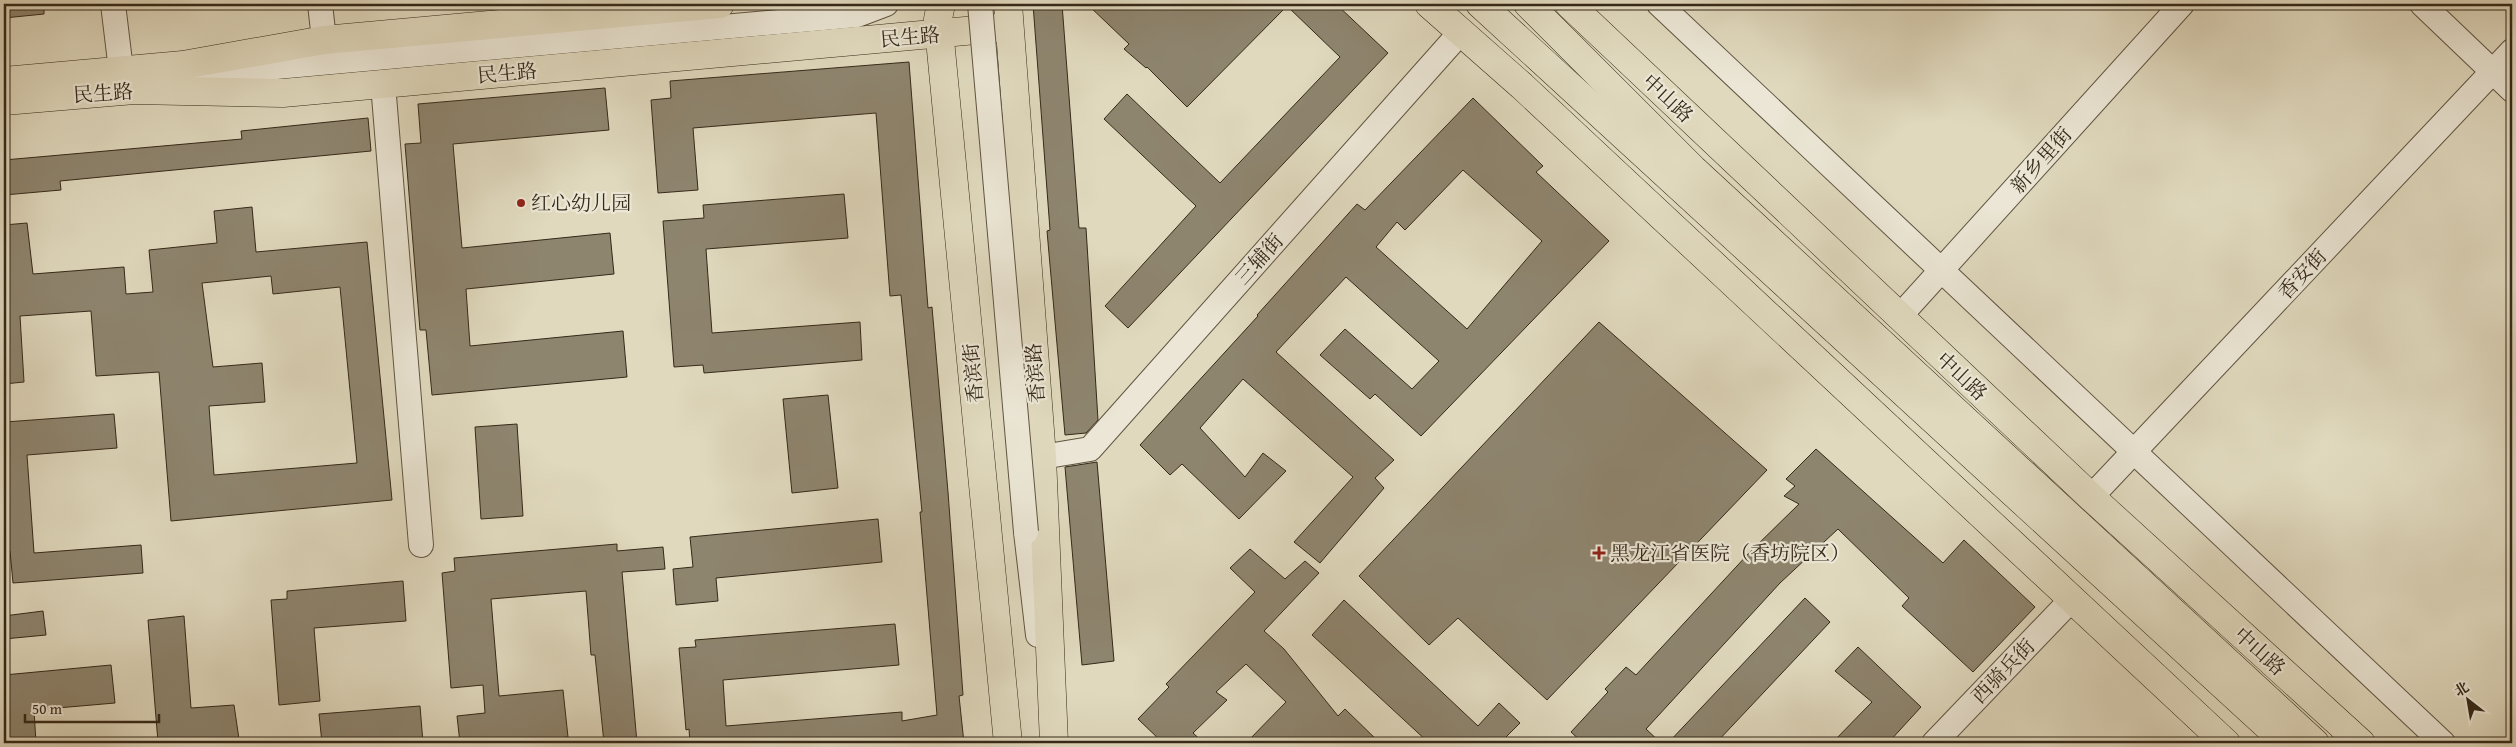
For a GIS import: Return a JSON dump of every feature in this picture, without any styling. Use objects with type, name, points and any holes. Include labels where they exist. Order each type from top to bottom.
[{"type":"main road","name":"民生路","points":[[4,101],[128,80],[183,65],[324,40],[714,4]]},
{"type":"main road","name":"香滨街","points":[[941,4],[938,19],[1008,743]]},
{"type":"main road","points":[[1429,4],[1522,86],[2226,743]]},
{"type":"main road","name":"中山路","points":[[1528,4],[1693,169],[2315,743]]},
{"type":"main road","name":"中山路","points":[[1569,4],[2091,497],[2361,743]]},
{"type":"main road","points":[[1479,6],[1522,86]]},
{"type":"main road","points":[[1479,6],[1552,68],[2286,743]]},
{"type":"main road","name":"民生路","points":[[4,81],[128,80],[283,93],[940,34],[1009,15]]},
{"type":"main road","name":"香滨路","points":[[1009,15],[1042,457],[1052,743]]},
{"type":"street","points":[[113,4],[128,80],[857,15],[886,4]]},
{"type":"street","points":[[320,4],[324,40]]},
{"type":"street","points":[[980,4],[1026,532],[1052,743]]},
{"type":"street","points":[[1659,4],[2443,743]]},
{"type":"street","name":"新乡里街","points":[[1899,317],[2182,4]]},
{"type":"street","points":[[2422,4],[2512,90]]},
{"type":"street","name":"三辅街","points":[[1042,457],[1090,449],[1460,33]]},
{"type":"street","name":"香安街","points":[[2091,497],[2512,51]]},
{"type":"street","points":[[383,84],[421,545]]},
{"type":"street","name":"西骑兵街","points":[[1934,743],[2072,599]]},
{"type":"building","points":[[4,4],[44,4],[44,14],[4,18]]},
{"type":"building","points":[[1033,4],[1062,4],[1079,228],[1086,228],[1098,420],[1086,433],[1065,435],[1047,231],[1050,230]]},
{"type":"building","points":[[1087,4],[1336,4],[1388,53],[1128,328],[1105,306],[1196,206],[1104,119],[1127,94],[1220,183],[1340,57],[1287,6],[1187,107],[1147,67],[1124,49],[1129,44]]},
{"type":"building","points":[[909,62],[928,308],[932,307],[948,492],[963,695],[959,696],[964,743],[690,743],[689,729],[686,730],[679,648],[696,647],[695,640],[895,624],[899,665],[723,680],[726,726],[902,712],[902,721],[937,715],[920,512],[922,512],[901,295],[890,296],[876,113],[693,128],[698,190],[658,193],[651,100],[671,98],[670,81]]},
{"type":"building","points":[[605,88],[609,130],[453,144],[462,248],[610,233],[614,274],[466,289],[470,346],[623,331],[627,377],[432,395],[426,330],[420,330],[405,144],[421,143],[418,104]]},
{"type":"building","points":[[1473,98],[1543,166],[1536,172],[1609,241],[1421,436],[1375,394],[1370,399],[1320,355],[1345,329],[1412,389],[1439,361],[1346,277],[1276,352],[1394,460],[1375,478],[1384,488],[1320,563],[1294,542],[1353,477],[1243,379],[1200,428],[1245,477],[1263,453],[1286,471],[1239,519],[1182,464],[1170,475],[1140,445],[1357,204],[1365,210]],"holes":[[[1463,170],[1542,241],[1467,329],[1376,247],[1397,222],[1405,230]]]},
{"type":"building","points":[[368,118],[371,151],[60,181],[61,190],[4,195],[4,160],[242,139],[241,131]]},
{"type":"building","points":[[844,194],[848,238],[706,249],[712,333],[860,322],[862,360],[704,373],[703,365],[674,367],[663,221],[704,218],[703,205]]},
{"type":"building","points":[[252,207],[256,252],[367,242],[392,500],[171,521],[159,372],[96,376],[91,311],[20,316],[24,382],[4,384],[4,225],[27,223],[33,274],[124,267],[126,294],[153,292],[149,250],[217,243],[214,211]],"holes":[[[271,276],[273,294],[340,287],[357,463],[214,475],[209,406],[265,402],[262,363],[213,367],[202,283]]]},
{"type":"building","points":[[1599,322],[1767,470],[1547,700],[1458,618],[1429,645],[1359,576]]},
{"type":"building","points":[[828,395],[838,488],[792,493],[783,399]]},
{"type":"building","points":[[114,414],[117,448],[27,455],[34,553],[141,545],[143,573],[13,583],[10,551],[4,549],[4,456],[7,456],[5,422]]},
{"type":"building","points":[[517,424],[523,516],[481,519],[475,427]]},
{"type":"building","points":[[1816,449],[1943,563],[1964,540],[2035,607],[1973,672],[1902,606],[1909,598],[1838,529],[1780,583],[1646,729],[1661,743],[1583,743],[1571,732],[1608,692],[1605,689],[1626,667],[1636,675],[1749,553],[1799,504],[1784,496],[1795,486],[1786,479]]},
{"type":"building","points":[[1097,462],[1114,661],[1082,665],[1065,467]]},
{"type":"building","points":[[878,519],[882,562],[716,578],[718,601],[676,605],[673,569],[693,567],[690,537]]},
{"type":"building","points":[[617,544],[617,551],[663,547],[665,569],[622,572],[637,743],[604,743],[595,655],[591,655],[586,591],[491,599],[499,696],[563,690],[568,737],[502,743],[460,743],[457,716],[485,713],[483,685],[451,688],[442,573],[455,571],[454,558]]},
{"type":"building","points":[[1250,549],[1285,579],[1305,561],[1319,573],[1264,631],[1284,649],[1338,716],[1345,709],[1380,743],[1246,743],[1286,702],[1246,664],[1216,692],[1227,700],[1193,733],[1204,743],[1163,743],[1138,719],[1169,687],[1166,684],[1255,592],[1230,568]]},
{"type":"building","points":[[403,581],[406,621],[314,628],[320,701],[279,705],[271,600],[287,599],[287,591]]},
{"type":"building","points":[[1805,598],[1830,622],[1716,743],[1668,743]]},
{"type":"building","points":[[1344,600],[1478,726],[1499,703],[1520,723],[1500,743],[1429,743],[1312,635]]},
{"type":"building","points":[[43,611],[46,635],[4,639],[4,616]]},
{"type":"building","points":[[184,616],[191,708],[234,705],[239,739],[158,742],[148,620]]},
{"type":"building","points":[[1858,647],[1921,707],[1888,743],[1832,743],[1872,702],[1835,671]]},
{"type":"building","points":[[111,665],[115,703],[34,710],[36,743],[4,743],[4,675]]},
{"type":"building","points":[[420,706],[423,743],[322,743],[319,714]]},
{"type":"place","name":"红心幼儿园","points":[[521,203]]},
{"type":"place","name":"黑龙江省医院（香坊院区）","points":[[1599,553]]}]
